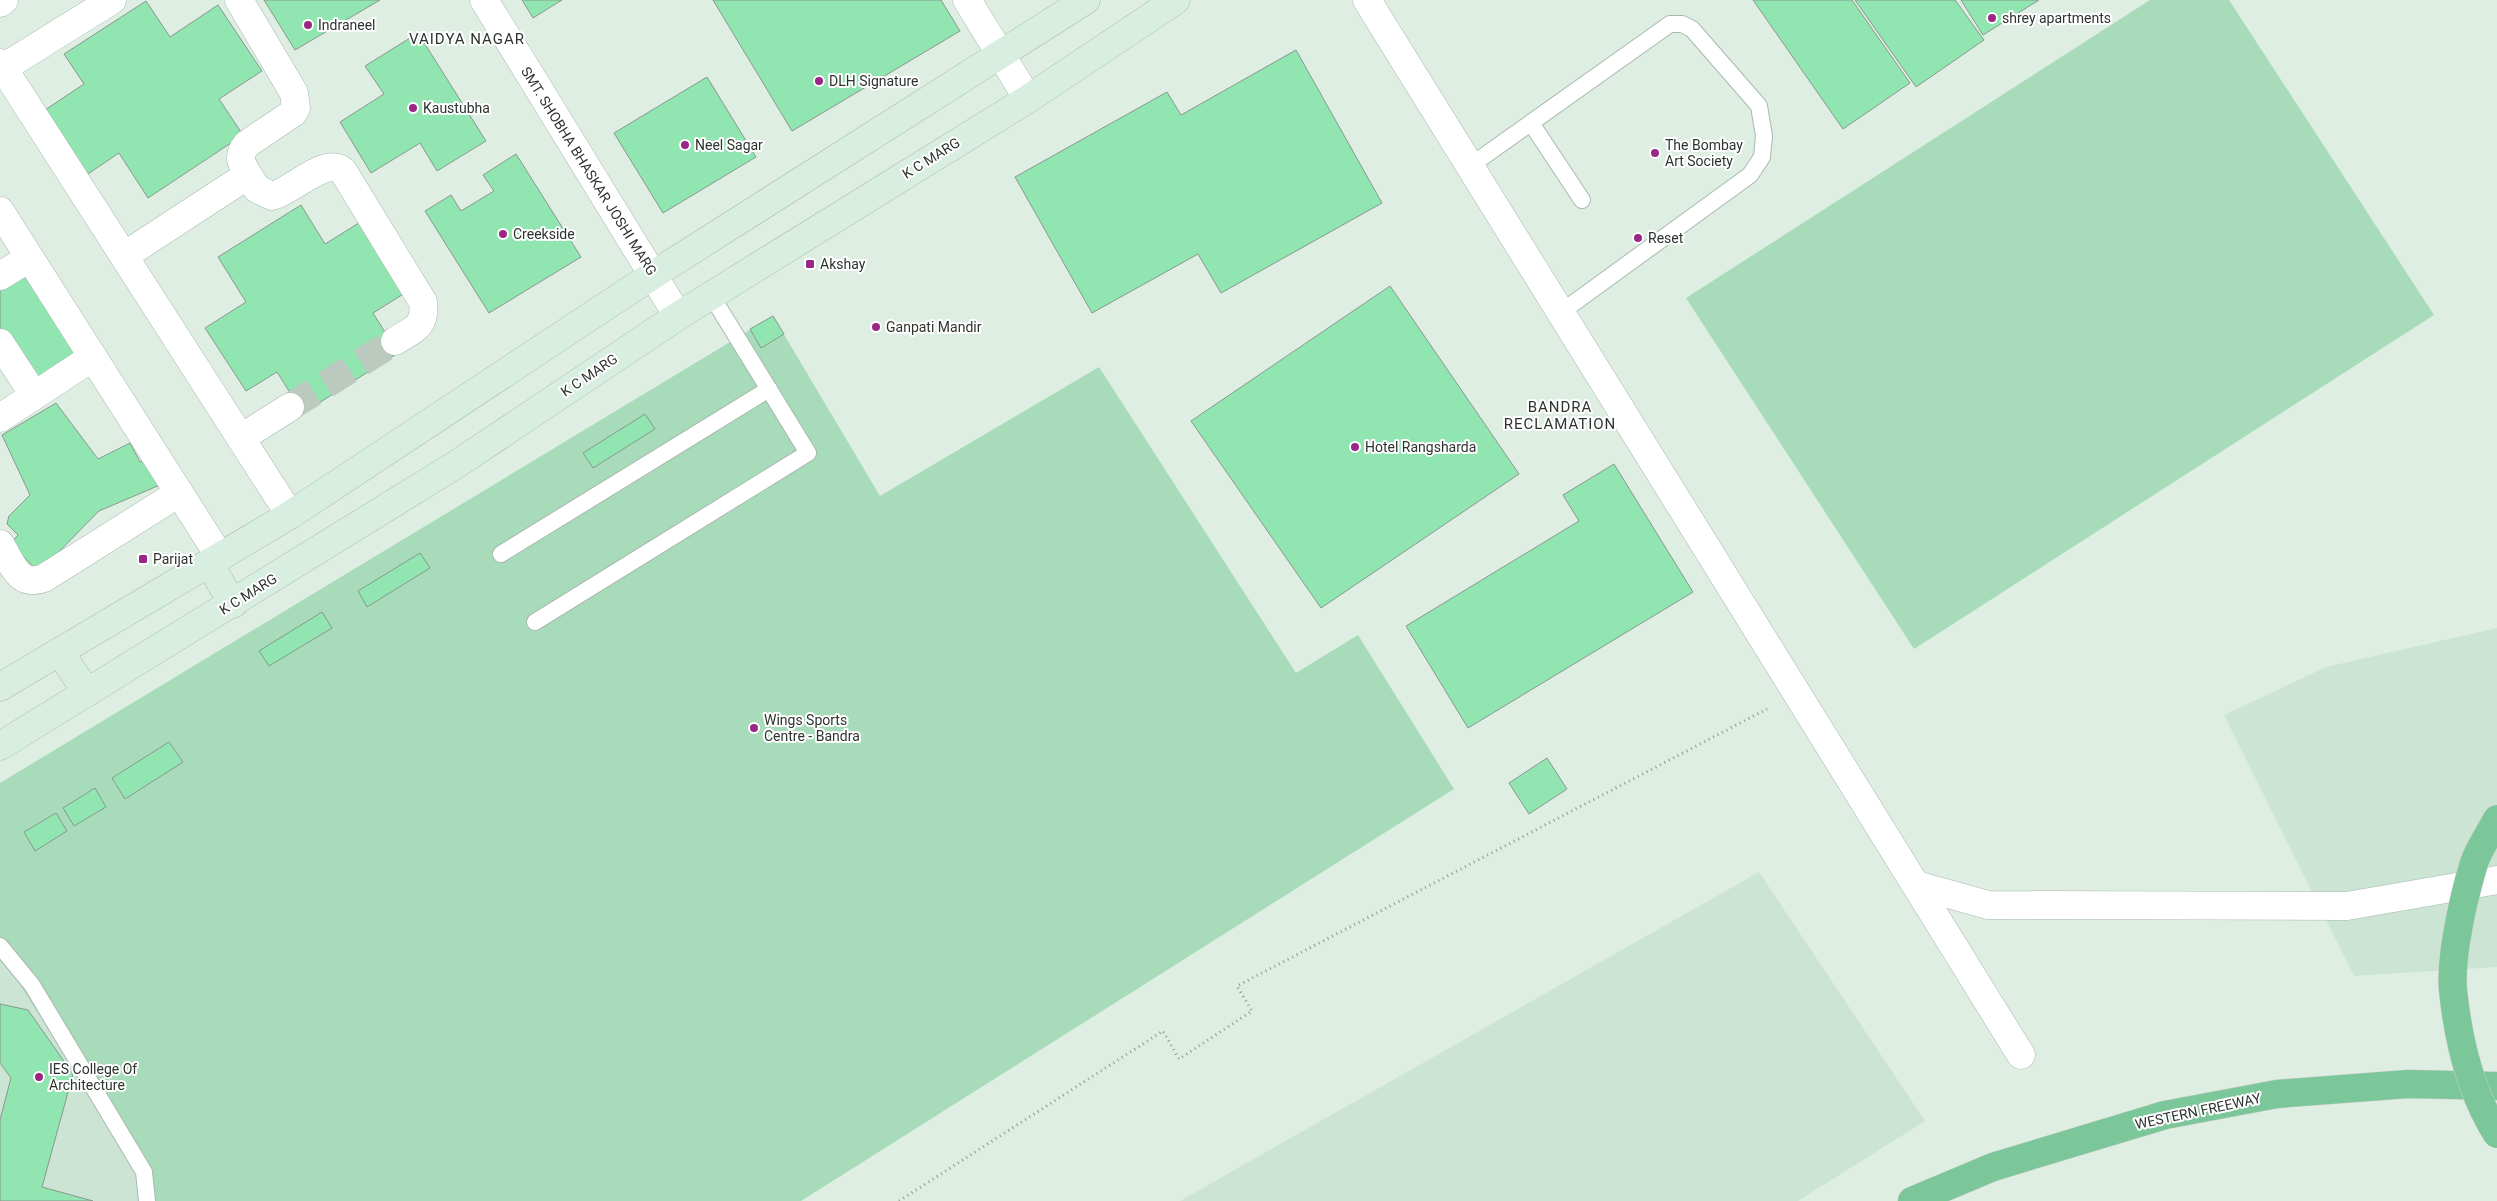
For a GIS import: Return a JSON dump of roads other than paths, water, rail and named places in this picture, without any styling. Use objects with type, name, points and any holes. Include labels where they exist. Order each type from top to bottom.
[{"type":"highway","points":[[2497,819],[2475,861],[2458,930],[2453,989],[2465,1053],[2482,1111],[2497,1134]]},
{"type":"highway","name":"WESTERN FREEWAY","points":[[1912,1201],[1993,1166],[2166,1115],[2277,1094],[2408,1084],[2497,1086]]},
{"type":"main road","points":[[0,687],[290,515],[653,275],[1086,0]]},
{"type":"main road","name":"K C MARG","points":[[0,746],[233,604],[457,464],[678,316],[1028,99],[1176,0]]},
{"type":"main road","points":[[214,560],[233,604]]},
{"type":"main road","points":[[60,652],[87,693]]},
{"type":"street","points":[[0,3],[4,0]]},
{"type":"street","points":[[112,0],[2,65],[290,515]]},
{"type":"street","points":[[239,0],[297,101],[293,113],[247,144],[242,150],[240,161],[257,189],[272,196],[279,194],[327,166],[338,167],[343,171],[423,302],[423,319],[419,325],[395,340]]},
{"type":"street","name":"SMT. SHOBHA BHASKAR JOSHI MARG","points":[[484,0],[678,316]]},
{"type":"street","points":[[967,0],[1028,99]]},
{"type":"street","points":[[1367,0],[2021,1055]]},
{"type":"street","points":[[124,256],[248,175]]},
{"type":"street","points":[[0,211],[179,494],[214,560]]},
{"type":"street","points":[[0,276],[29,258]]},
{"type":"street","points":[[0,343],[34,395]]},
{"type":"street","points":[[0,418],[93,357]]},
{"type":"street","points":[[241,438],[290,407]]},
{"type":"street","points":[[0,544],[18,574],[24,580],[31,582],[44,578],[179,494]]},
{"type":"street","points":[[1916,885],[1988,905],[2347,906],[2497,880]]},
{"type":"lane","points":[[1470,166],[1670,24],[1682,24],[1692,29],[1759,106],[1764,136],[1762,157],[1750,175],[1560,313]]},
{"type":"lane","points":[[1531,123],[1582,200]]},
{"type":"lane","points":[[535,622],[808,454],[711,295]]},
{"type":"lane","points":[[501,554],[768,389]]},
{"type":"lane","points":[[0,946],[32,985],[144,1172],[147,1201]]},
{"type":"tunnel","points":[[290,407],[395,341]]},
{"type":"place","name":"shrey apartments","points":[[1992,18]]},
{"type":"place","name":"Indraneel","points":[[308,25]]},
{"type":"place","name":"DLH Signature","points":[[819,81]]},
{"type":"place","name":"Kaustubha","points":[[413,108]]},
{"type":"place","name":"Neel Sagar","points":[[685,145]]},
{"type":"place","name":"The Bombay Art Society","points":[[1655,153]]},
{"type":"place","name":"Creekside","points":[[503,234]]},
{"type":"place","name":"Reset","points":[[1638,238]]},
{"type":"place","name":"Akshay","points":[[810,264]]},
{"type":"place","name":"Ganpati Mandir","points":[[876,327]]},
{"type":"place","name":"Hotel Rangsharda","points":[[1355,447]]},
{"type":"place","name":"Parijat","points":[[143,559]]},
{"type":"place","name":"Wings Sports Centre - Bandra","points":[[754,728]]},
{"type":"place","name":"IES College Of Architecture","points":[[39,1077]]},
{"type":"district","name":"VAIDYA NAGAR","points":[[467,39]]},
{"type":"district","name":"BANDRA RECLAMATION","points":[[1560,416]]}]
